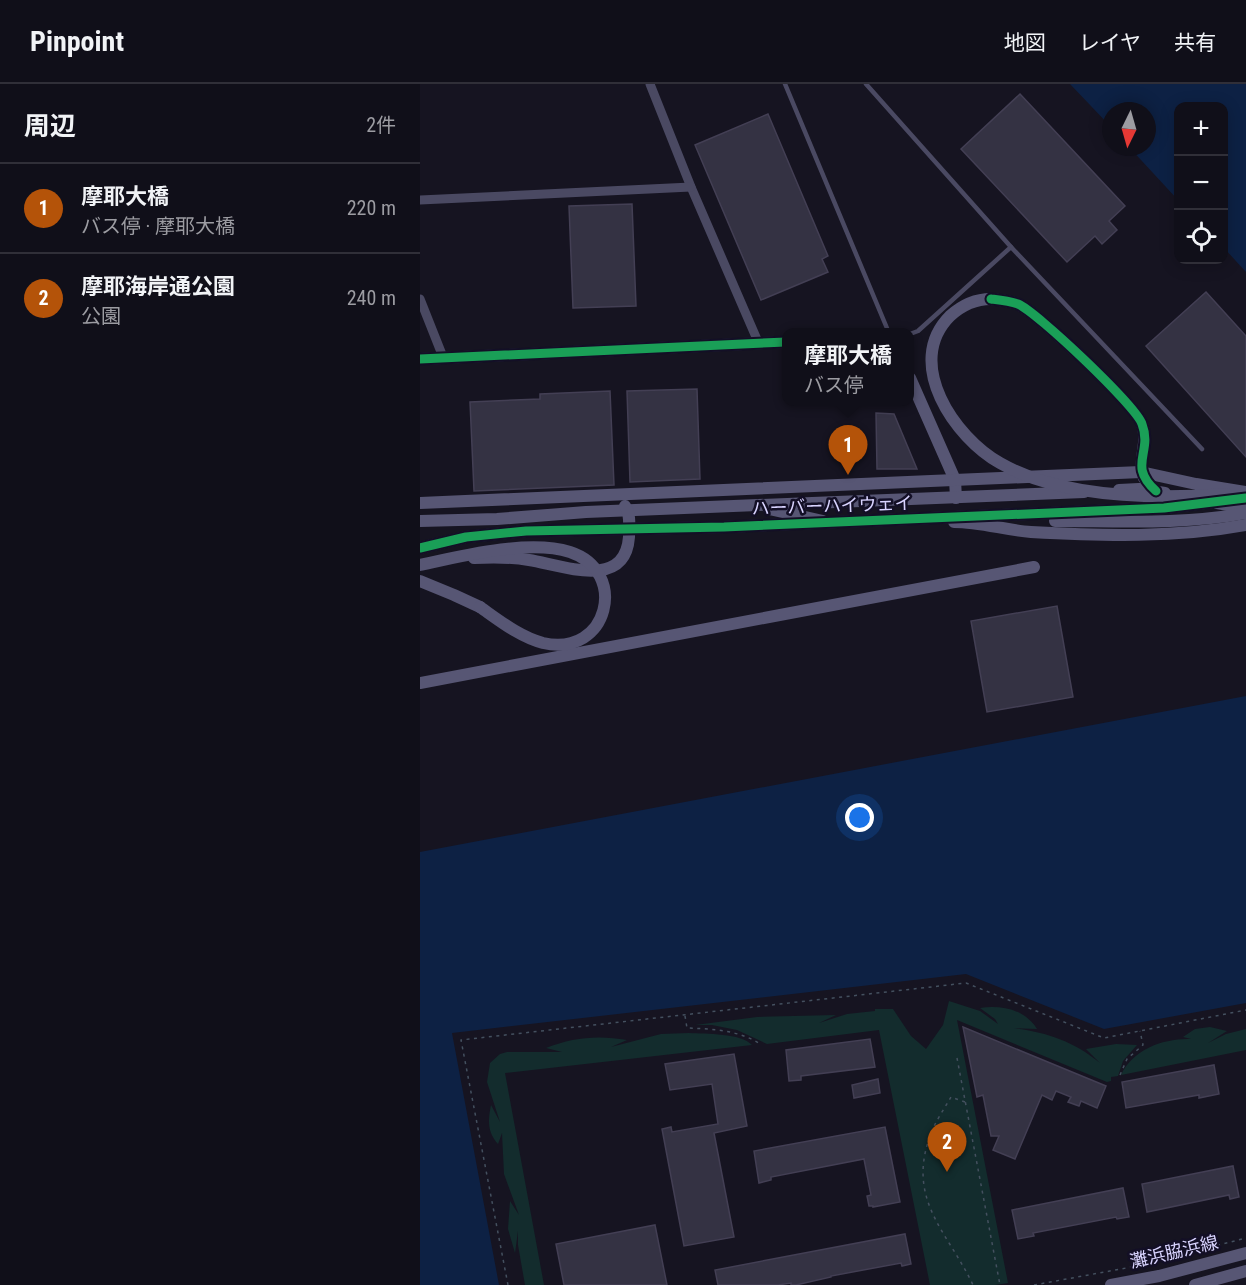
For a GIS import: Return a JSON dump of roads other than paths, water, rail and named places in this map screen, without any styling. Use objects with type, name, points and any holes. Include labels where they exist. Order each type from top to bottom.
[{"type":"street","points":[[650,84],[691,188],[759,344]]},
{"type":"street","points":[[420,200],[691,188]]},
{"type":"street","points":[[420,299],[443,357]]},
{"type":"street","points":[[1156,491],[1145,481],[1142,472],[1146,442],[1142,421],[1061,336],[1018,304],[991,299],[975,301],[954,312],[941,328],[933,350],[933,373],[939,397],[954,422],[982,451],[1000,463],[1047,481],[1107,493],[1164,497],[1246,491]]},
{"type":"street","points":[[420,359],[782,342]]},
{"type":"street","points":[[914,389],[955,480],[956,498]]},
{"type":"street","points":[[420,503],[1142,472],[1196,484],[1246,491]]},
{"type":"street","points":[[420,521],[1139,489],[1246,507]]},
{"type":"street","name":"ハーバーハイウェイ","points":[[420,548],[466,537],[526,531],[724,527],[1164,508],[1246,498]]},
{"type":"street","points":[[420,567],[487,557],[514,558],[592,571],[613,566],[622,558],[627,547],[629,511],[618,502],[524,506],[482,501]]},
{"type":"street","points":[[754,506],[824,521],[967,522],[1022,531],[1084,534],[1204,531],[1246,525]]},
{"type":"street","name":"ハーバーハイウェイ","points":[[420,555],[468,543],[524,537],[723,533],[993,522],[1168,521],[1246,513]]},
{"type":"street","points":[[420,567],[463,556],[511,549],[562,550],[577,555],[594,568],[602,581],[605,596],[602,618],[593,632],[579,641],[561,645],[544,643],[528,638],[454,594],[420,581]]},
{"type":"street","points":[[420,683],[1034,567]]},
{"type":"street","name":"灘浜脇浜線","points":[[1111,1285],[1159,1276],[1246,1253]]},
{"type":"street","name":"灘浜脇浜線","points":[[1195,1285],[1246,1271]]},
{"type":"lane","points":[[785,84],[887,328]]},
{"type":"lane","points":[[866,84],[1011,247],[1202,448]]},
{"type":"lane","points":[[914,333],[918,332],[1011,247]]},
{"type":"water","points":[[1070,84],[1246,84],[1246,272],[1228,252],[1228,102],[1174,102],[1174,196],[1137,156],[1156,156],[1156,102],[1102,102],[1102,118]]},
{"type":"water","points":[[1246,696],[1246,1003],[1104,1029],[966,974],[452,1033],[499,1285],[420,1285],[420,852]]},
{"type":"place","name":"摩耶大橋","points":[[848,475]]},
{"type":"place","name":"摩耶海岸通公園","points":[[947,1172]]}]
